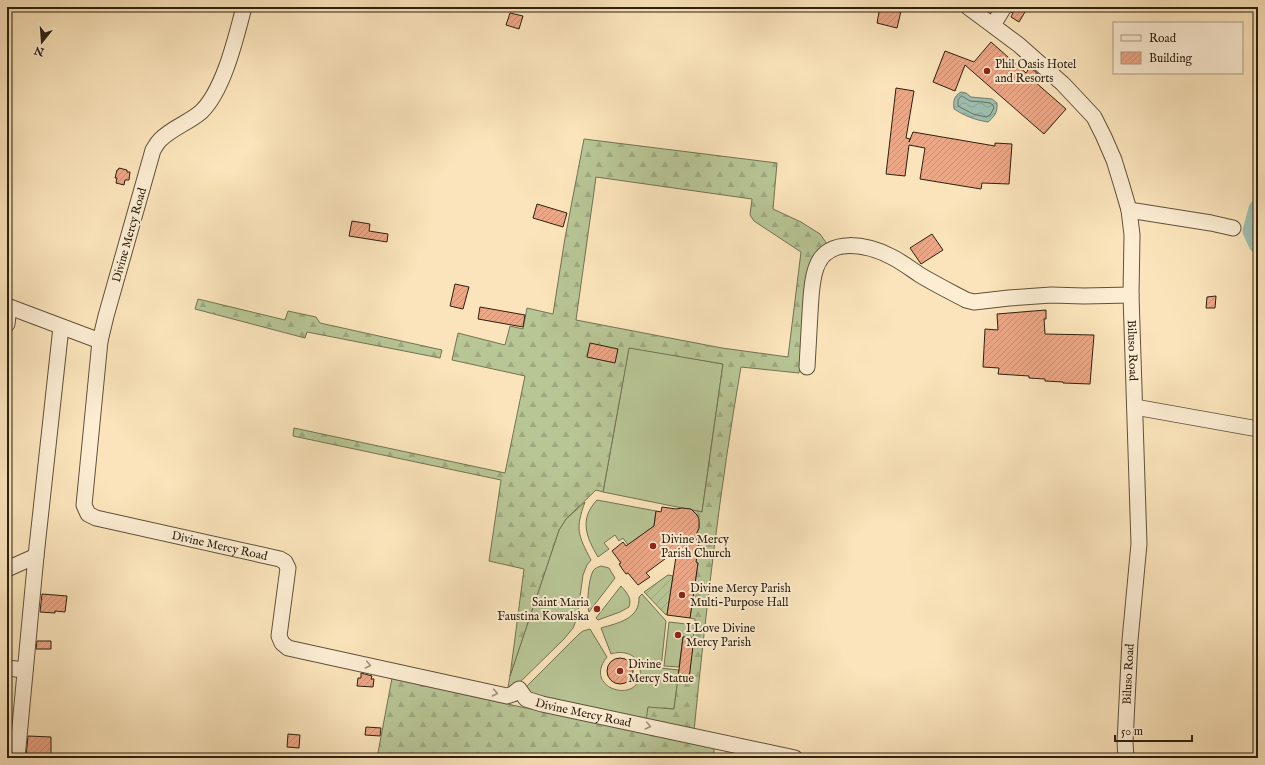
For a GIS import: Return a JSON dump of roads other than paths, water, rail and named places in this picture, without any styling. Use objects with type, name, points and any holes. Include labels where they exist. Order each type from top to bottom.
[{"type":"street","name":"Divine Mercy Road","points":[[244,7],[226,68],[214,94],[202,111],[160,140],[153,150],[100,341],[84,506],[88,514],[96,518],[280,559],[285,562],[288,568],[279,636],[282,643],[288,648],[507,696],[513,694],[519,689],[526,699],[542,704],[795,758]]},
{"type":"street","name":"Biluso Road","points":[[968,7],[1019,45],[1063,84],[1094,117],[1114,160],[1129,210],[1132,234],[1131,295],[1139,544],[1130,640],[1125,742],[1126,758]]},
{"type":"street","points":[[993,25],[1004,7]]},
{"type":"street","points":[[1129,210],[1233,228]]},
{"type":"street","points":[[807,367],[811,288],[819,261],[827,252],[835,247],[850,245],[868,247],[892,256],[919,275],[966,300],[974,302],[1051,295],[1131,295]]},
{"type":"street","points":[[7,324],[8,306],[100,341]]},
{"type":"street","points":[[17,758],[36,556],[61,326]]},
{"type":"street","points":[[1135,407],[1258,429]]},
{"type":"street","points":[[7,569],[36,556]]},
{"type":"street","points":[[7,668],[25,670]]},
{"type":"water","points":[[961,92],[966,93],[971,97],[992,99],[997,103],[997,109],[994,116],[988,122],[962,114],[954,109],[954,99]]},
{"type":"waterway","points":[[1258,209],[1252,231],[1258,244]]},
{"type":"place","name":"Phil Oasis Hotel and Resorts","points":[[987,71]]},
{"type":"place","name":"Divine Mercy Parish Church","points":[[653,546]]},
{"type":"place","name":"Divine Mercy Parish Multi-Purpose Hall","points":[[682,595]]},
{"type":"place","name":"Saint Maria Faustina Kowalska","points":[[597,609]]},
{"type":"place","name":"I Love Divine Mercy Parish","points":[[678,635]]},
{"type":"place","name":"Divine Mercy Statue","points":[[620,671]]}]
